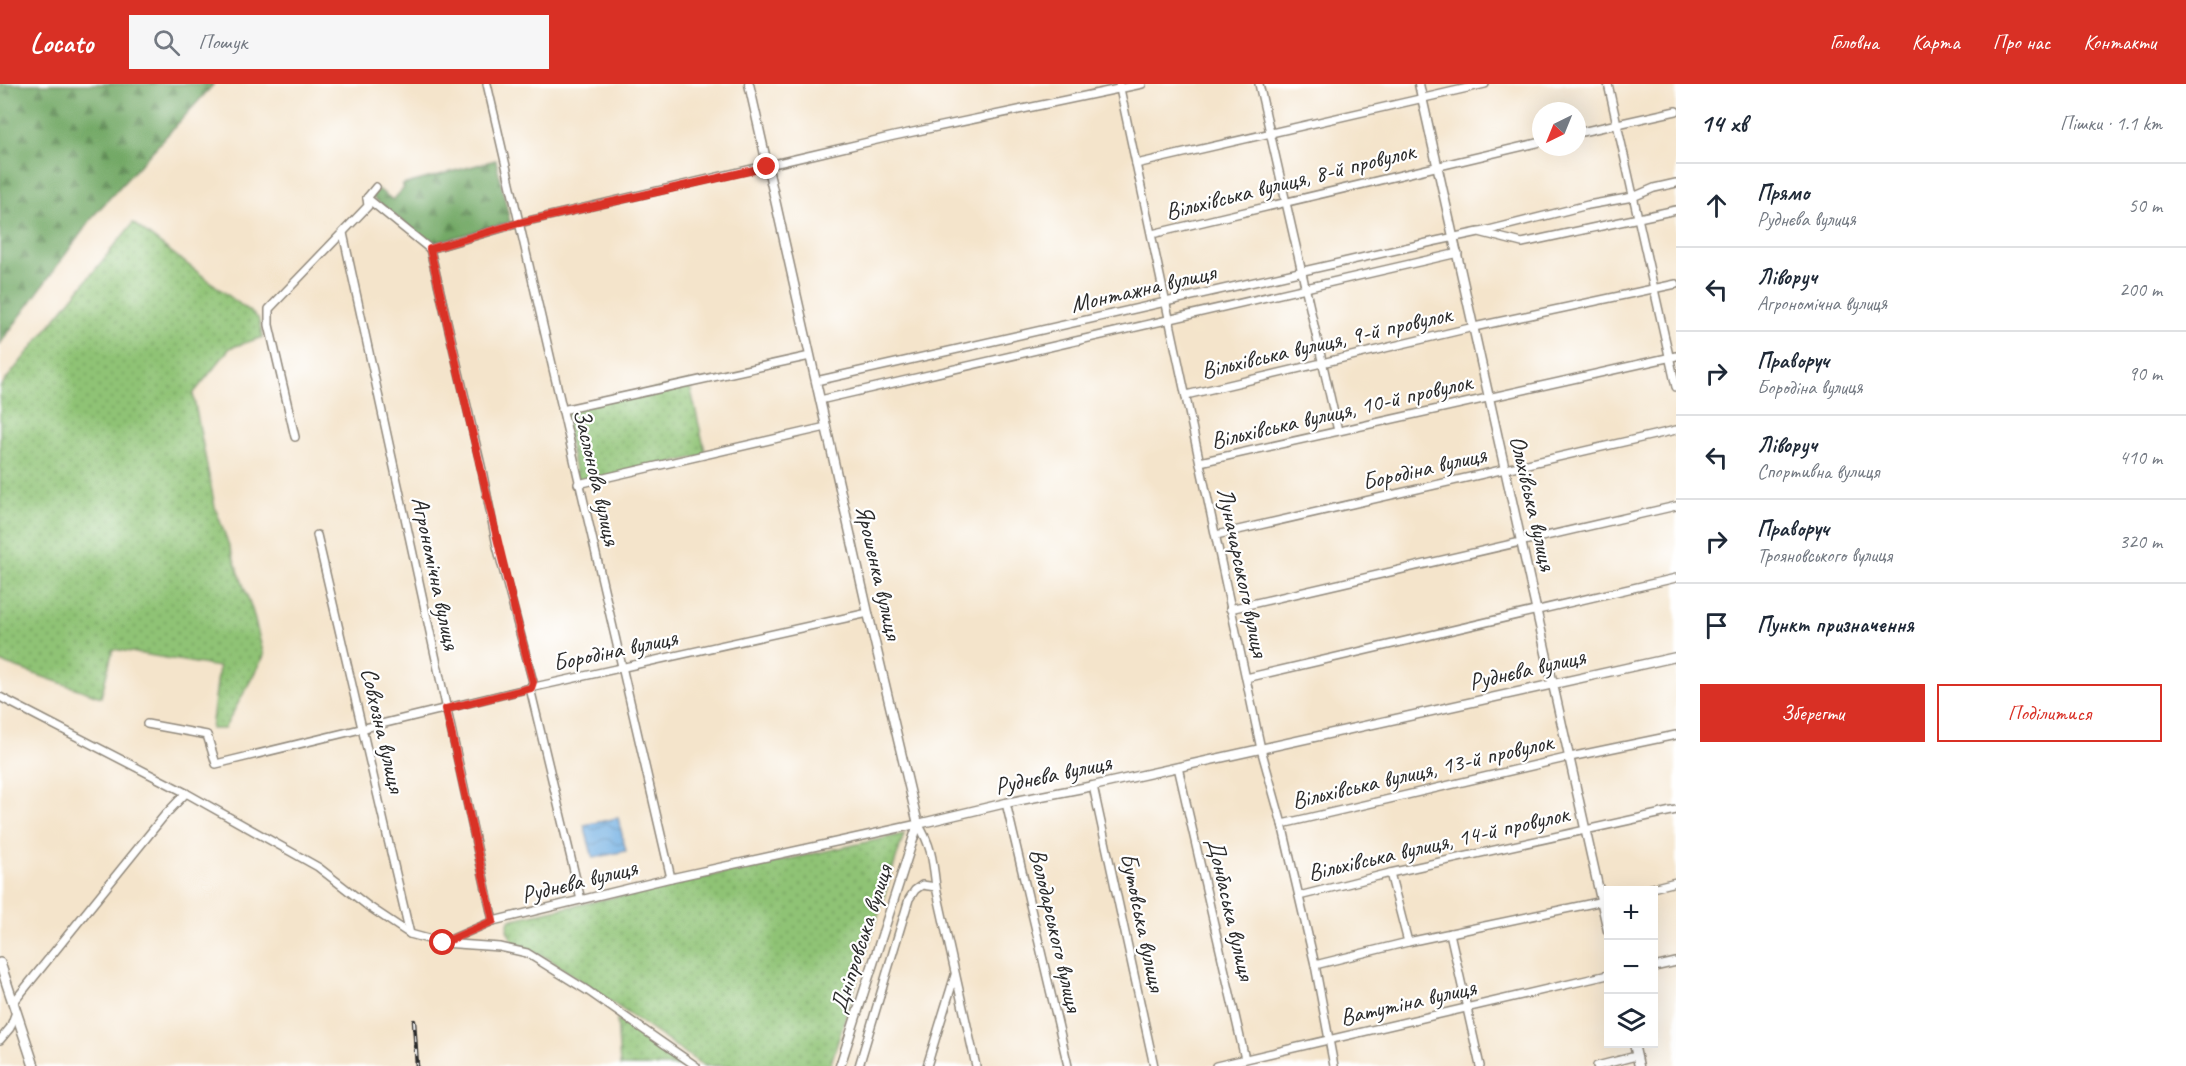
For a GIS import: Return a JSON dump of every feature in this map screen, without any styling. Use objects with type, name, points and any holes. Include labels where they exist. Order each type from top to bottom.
[{"type":"main road","points":[[0,963],[34,1066]]},
{"type":"street","name":"Заслонова вулиця","points":[[487,84],[671,878]]},
{"type":"street","name":"Ярошенка вулиця","points":[[749,84],[918,824],[929,842],[936,887],[976,1066]]},
{"type":"street","points":[[430,249],[519,223],[894,136],[1119,86],[1142,84]]},
{"type":"street","points":[[1258,84],[1338,431]]},
{"type":"street","name":"Ольхівська вулиця","points":[[1419,84],[1586,829],[1604,897]]},
{"type":"street","points":[[1136,164],[1485,84]]},
{"type":"street","points":[[1608,84],[1653,288],[1672,357],[1676,387]]},
{"type":"street","name":"Луначарського вулиця","points":[[1119,86],[1167,302],[1245,678],[1315,965],[1334,1066]]},
{"type":"street","points":[[1586,131],[1676,111]]},
{"type":"street","name":"Вільхівська вулиця, 8-й провулок","points":[[1152,234],[1532,144]]},
{"type":"street","name":"Монтажна вулиця","points":[[816,381],[1130,307],[1167,302],[1454,238],[1588,205],[1633,197],[1654,188],[1676,183]]},
{"type":"street","points":[[295,437],[268,325],[269,309],[368,206],[367,198],[376,187]]},
{"type":"street","points":[[367,198],[430,249],[482,470],[497,546],[533,682],[531,688],[581,900]]},
{"type":"street","name":"Монтажна вулиця","points":[[1479,232],[1522,243],[1676,210]]},
{"type":"street","name":"Агрономічна вулиця","points":[[343,233],[493,921]]},
{"type":"street","name":"Монтажна вулиця","points":[[820,400],[1458,253]]},
{"type":"street","name":"Вільхівська вулиця, 9-й провулок","points":[[1186,395],[1474,327],[1676,284]]},
{"type":"street","points":[[562,410],[810,356]]},
{"type":"street","name":"Вільхівська вулиця, 10-й провулок","points":[[1200,462],[1672,357]]},
{"type":"street","points":[[578,484],[826,427]]},
{"type":"street","name":"Бородіна вулиця","points":[[1216,535],[1676,430]]},
{"type":"street","points":[[1230,609],[1676,506]]},
{"type":"street","name":"Совхозна вулиця","points":[[317,535],[410,934]]},
{"type":"street","points":[[1245,678],[1676,578]]},
{"type":"street","name":"Бородіна вулиця","points":[[147,724],[207,735],[216,764],[531,688],[868,613]]},
{"type":"street","name":"Руднєва вулиця","points":[[443,943],[493,921],[671,878],[1261,749],[1553,682],[1676,657]]},
{"type":"street","points":[[0,697],[186,793],[318,867],[410,934],[443,943],[500,947],[526,953],[588,991],[696,1066]]},
{"type":"street","name":"Вільхівська вулиця, 13-й провулок","points":[[1282,824],[1570,757],[1676,735]]},
{"type":"street","name":"Донбаська вулиця","points":[[1178,767],[1245,1059]]},
{"type":"street","name":"Бутовська вулиця","points":[[1093,786],[1154,1066]]},
{"type":"street","points":[[0,1040],[10,1028],[15,1007],[164,816],[186,793]]},
{"type":"street","name":"Володарського вулиця","points":[[1006,803],[1068,1066]]},
{"type":"street","name":"Вільхівська вулиця, 14-й провулок","points":[[1299,896],[1390,873],[1676,810]]},
{"type":"street","name":"Дніпровська вулиця","points":[[840,1066],[918,824]]},
{"type":"street","points":[[1390,873],[1408,942]]},
{"type":"street","points":[[1658,887],[1676,882]]},
{"type":"street","name":"Дніпровська вулиця","points":[[859,1066],[909,899],[922,885],[936,887]]},
{"type":"street","points":[[1315,965],[1408,942],[1604,901]]},
{"type":"street","points":[[1450,933],[1480,1066]]},
{"type":"street","points":[[1658,965],[1676,962]]},
{"type":"street","points":[[927,1066],[955,973]]},
{"type":"street","name":"Ватутіна вулиця","points":[[1216,1066],[1604,976]]},
{"type":"street","points":[[1635,1048],[1639,1066]]},
{"type":"street","points":[[1596,1066],[1636,1056]]},
{"type":"green space","points":[[0,84],[214,84],[95,214],[0,344]]},
{"type":"green space","points":[[496,160],[510,222],[431,244],[372,197],[378,189],[393,200],[404,188],[402,185]]},
{"type":"green space","points":[[133,223],[258,318],[263,337],[230,348],[193,394],[215,507],[252,609],[264,656],[224,729],[211,729],[219,667],[113,649],[101,697],[0,662],[0,387]]},
{"type":"green space","points":[[689,382],[706,455],[578,484],[562,410]]},
{"type":"green space","points":[[904,834],[830,1066],[704,1066],[549,959],[513,942],[507,930],[509,920]]},
{"type":"green space","points":[[617,1019],[685,1066],[620,1066]]},
{"type":"water","points":[[618,818],[626,851],[593,858],[584,825]]},
{"type":"railway","points":[[414,1021],[417,1066]]},
{"type":"route","points":[[443,943],[493,921],[446,709],[531,688],[533,682],[497,546],[482,470],[430,249],[519,223],[767,167]]}]
